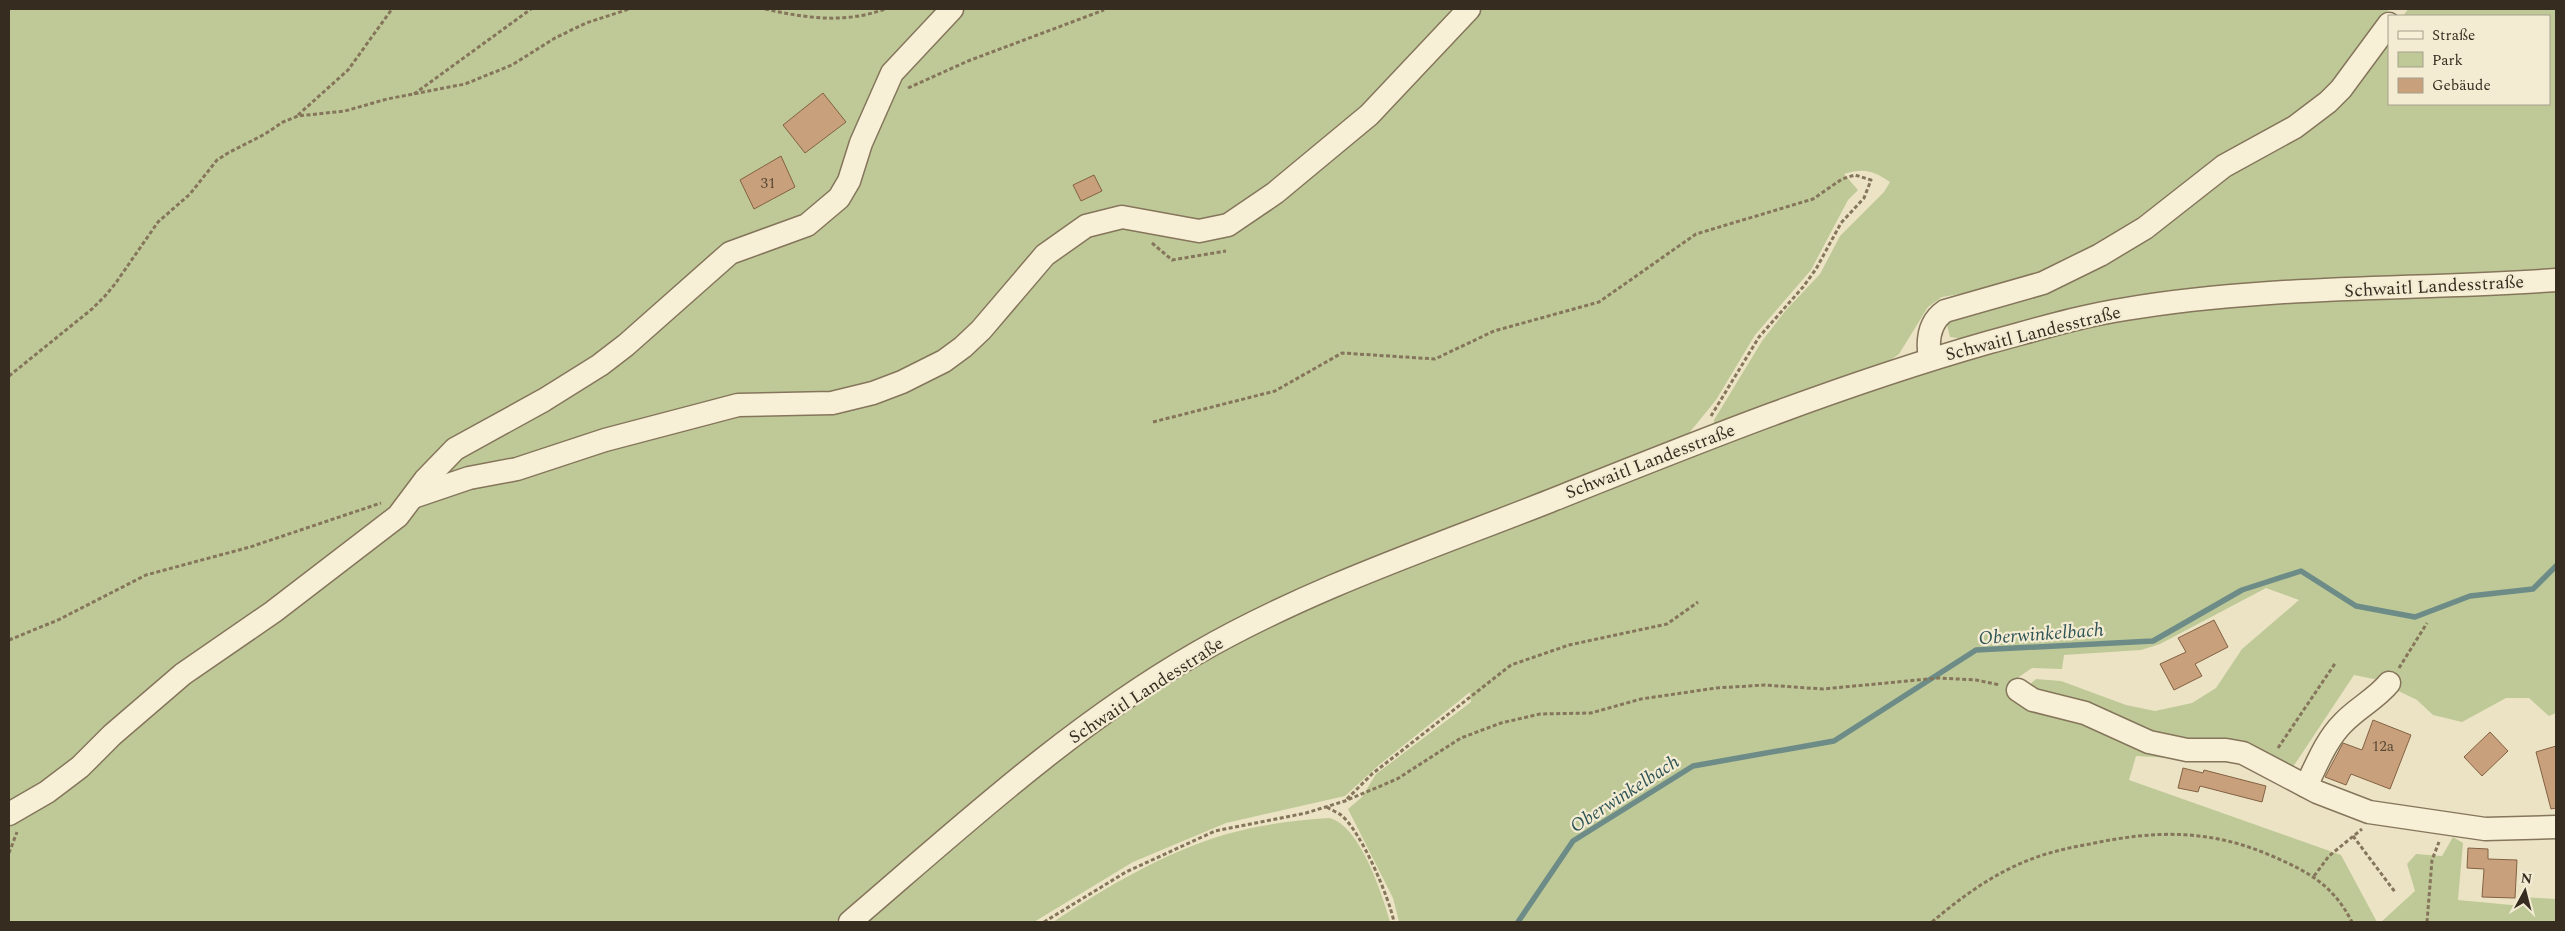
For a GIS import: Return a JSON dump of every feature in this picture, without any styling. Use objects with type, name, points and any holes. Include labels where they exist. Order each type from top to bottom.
[{"type":"street","points":[[9,814],[47,792],[80,767],[112,735],[183,674],[273,612],[388,525],[398,516],[446,456],[600,365],[626,345],[730,253],[807,224],[839,198],[849,181],[863,138],[892,74],[952,9]]},
{"type":"street","points":[[413,497],[469,478],[517,469],[606,440],[738,406],[832,403],[873,393],[902,382],[944,362],[963,347],[1045,255],[1086,226],[1122,217],[1199,231],[1228,224],[1275,193],[1369,116],[1469,9]]},
{"type":"street","points":[[1930,359],[1929,344],[1933,324],[1945,311],[2044,283],[2100,255],[2145,228],[2224,166],[2295,126],[2328,102],[2341,89],[2388,25]]},
{"type":"street","name":"Schwaitl Landesstraße","points":[[850,922],[1004,789],[1070,738],[1134,693],[1197,653],[1282,608],[1706,438],[1848,386],[1930,359],[2073,320],[2162,304],[2228,296],[2556,280]]},
{"type":"street","points":[[2306,786],[2334,733],[2343,722],[2377,697],[2389,683]]},
{"type":"street","points":[[2018,690],[2034,700],[2085,713],[2149,742],[2187,750],[2236,751],[2250,755],[2306,786],[2369,812],[2492,829],[2556,827]]},
{"type":"path","points":[[298,116],[336,82],[370,43],[392,9]]},
{"type":"path","points":[[413,94],[531,9]]},
{"type":"path","points":[[9,376],[105,296],[125,271],[150,231],[166,214],[190,194],[217,160],[283,122],[298,116],[345,112],[413,94],[465,84],[512,65],[570,30],[629,9]]},
{"type":"path","points":[[765,9],[827,20],[870,14],[885,9]]},
{"type":"path","points":[[903,90],[968,61],[1104,10]]},
{"type":"path","points":[[1154,422],[1275,391],[1342,353],[1435,359],[1494,331],[1599,302],[1696,234],[1812,199],[1842,179],[1855,174],[1871,180],[1864,198],[1841,223],[1816,269],[1759,337],[1708,421],[1706,438]]},
{"type":"path","points":[[9,640],[49,624],[146,574],[250,547],[385,501],[413,497]]},
{"type":"path","points":[[1344,801],[1372,774],[1510,665],[1569,645],[1667,624],[1698,602]]},
{"type":"path","points":[[2389,683],[2427,623]]},
{"type":"path","points":[[2272,768],[2336,662]]},
{"type":"path","points":[[1044,922],[1126,872],[1215,831],[1327,807],[1344,801],[1397,779],[1461,738],[1501,723],[1540,714],[1592,713],[1641,699],[1716,688],[1765,685],[1823,689],[1939,678],[1976,680],[2018,690]]},
{"type":"path","points":[[1327,807],[1342,815],[1356,834],[1390,904],[1394,922]]},
{"type":"path","points":[[2314,876],[2330,856],[2364,826],[2369,812]]},
{"type":"path","points":[[2428,922],[2432,860],[2449,824]]},
{"type":"path","points":[[1932,922],[1981,885],[2023,862],[2076,846],[2141,835],[2180,833],[2229,842],[2259,850],[2314,876],[2335,898],[2352,922]]},
{"type":"path","points":[[2353,836],[2395,892]]},
{"type":"green space","points":[[9,9],[2389,9],[2371,36],[2322,96],[2158,210],[2056,269],[2006,286],[1942,297],[1928,307],[1899,354],[1885,364],[1713,426],[1714,420],[1762,341],[1786,310],[1820,274],[1840,236],[1884,192],[1890,182],[1868,171],[1844,174],[1858,190],[1848,200],[1811,270],[1755,335],[1716,400],[1685,438],[1277,600],[920,849],[835,922],[9,922]]},
{"type":"green space","points":[[2408,9],[2556,9],[2556,270],[2288,284],[1965,339],[1950,337],[1947,325],[1953,317],[2194,199],[2388,38],[2388,105],[2550,105],[2550,15],[2404,15]]},
{"type":"green space","points":[[2556,290],[2556,713],[2549,716],[2529,698],[2506,698],[2462,722],[2433,715],[2417,700],[2374,679],[2354,675],[2289,773],[2055,702],[2029,685],[2036,679],[2061,681],[2126,705],[2155,711],[2192,703],[2216,688],[2242,649],[2299,600],[2266,588],[2160,644],[2141,650],[2064,655],[2062,669],[2032,668],[2016,679],[2015,698],[2221,761],[2136,756],[2129,780],[2341,855],[2377,922],[1399,922],[1393,898],[1348,809],[1362,797],[1376,774],[1471,702],[1470,692],[1379,765],[1345,796],[1226,823],[1133,862],[1034,922],[865,922],[1075,747],[1140,701],[1202,661],[1286,617],[1709,448],[1933,369],[2075,330],[2128,318],[2229,306]]},
{"type":"green space","points":[[1329,818],[1340,823],[1360,847],[1375,879],[1390,922],[1053,922],[1094,896],[1181,850],[1239,831],[1290,822]]},
{"type":"green space","points":[[2453,837],[2463,843],[2458,900],[2522,906],[2523,897],[2556,899],[2556,922],[2381,922],[2415,891],[2407,864],[2416,854],[2442,856]]},
{"type":"building","points":[[823,93],[846,122],[805,153],[783,125]]},
{"type":"building","points":[[781,156],[795,187],[754,209],[740,180]]},
{"type":"building","points":[[1094,175],[1102,191],[1081,201],[1073,185]]},
{"type":"building","points":[[2214,620],[2228,647],[2195,664],[2202,676],[2174,690],[2160,664],[2186,652],[2178,638]]},
{"type":"building","points":[[2373,720],[2411,735],[2390,789],[2351,774],[2346,785],[2325,777],[2343,743],[2362,750]]},
{"type":"building","points":[[2490,732],[2508,751],[2482,776],[2464,757]]},
{"type":"building","points":[[2556,746],[2556,808],[2551,809],[2536,752]]},
{"type":"building","points":[[2183,768],[2203,773],[2204,770],[2266,786],[2262,802],[2200,786],[2198,792],[2178,788]]},
{"type":"building","points":[[2468,848],[2488,849],[2488,859],[2517,860],[2515,898],[2482,897],[2484,869],[2467,868]]},
{"type":"waterway","name":"Oberwinkelbach","points":[[1518,922],[1573,841],[1693,766],[1834,741],[1976,650],[2153,641],[2242,590],[2301,571],[2356,606],[2415,617],[2470,596],[2533,589],[2556,566]]}]
